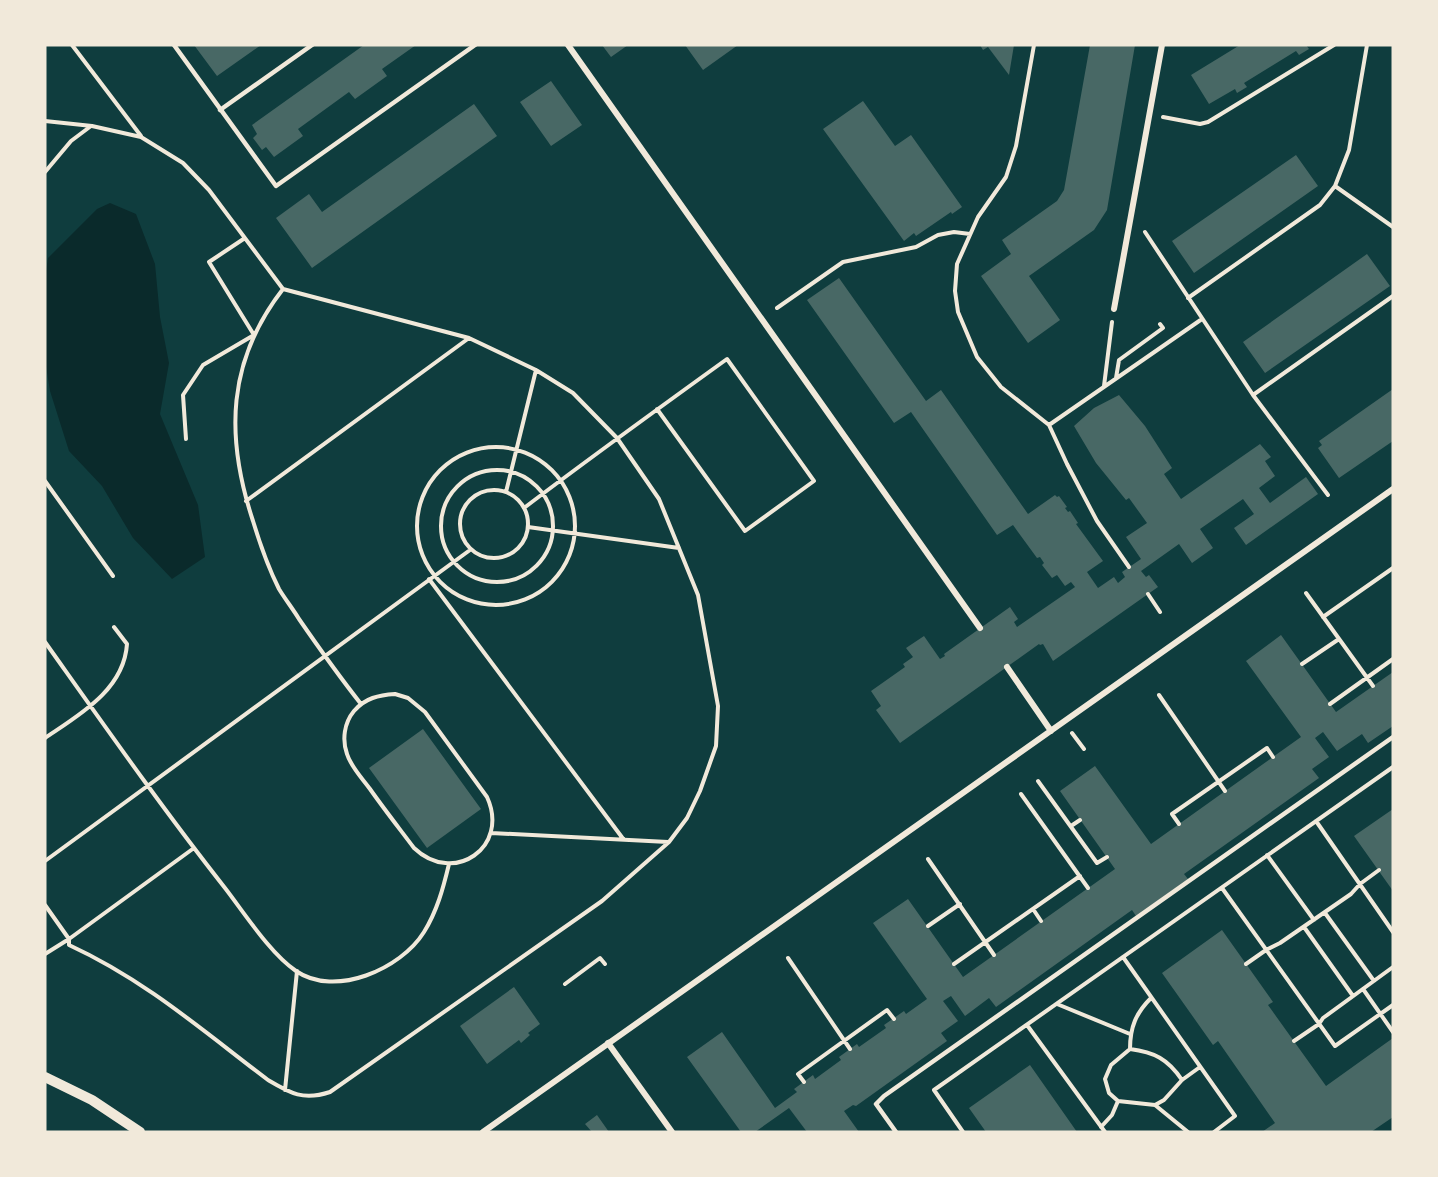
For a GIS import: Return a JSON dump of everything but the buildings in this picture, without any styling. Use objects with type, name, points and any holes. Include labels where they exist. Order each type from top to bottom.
[{"type":"street","points":[[568,45],[980,628]]},
{"type":"street","points":[[1114,309],[1162,45]]},
{"type":"street","points":[[483,1132],[1393,489]]},
{"type":"street","points":[[1007,668],[1051,730]]},
{"type":"street","points":[[608,1043],[672,1132]]},
{"type":"street","points":[[45,1077],[92,1100],[140,1132]]},
{"type":"lane","points":[[174,45],[276,186],[475,45]]},
{"type":"lane","points":[[220,110],[312,45]]},
{"type":"lane","points":[[896,1132],[876,1104],[884,1096],[1393,737]]},
{"type":"path","points":[[72,45],[141,137]]},
{"type":"path","points":[[1034,45],[1016,146],[1006,177],[978,217],[957,264],[955,291],[958,312],[977,357],[1000,387],[1049,425],[1066,464],[1097,521],[1129,567]]},
{"type":"path","points":[[1150,115],[1200,124],[1208,122],[1334,45]]},
{"type":"path","points":[[1188,298],[1320,205],[1335,186],[1349,150],[1367,45]]},
{"type":"path","points":[[45,121],[92,126],[141,137],[183,163],[209,190],[283,289],[469,338],[536,370],[573,393],[617,438],[659,499],[698,595],[718,706],[716,746],[700,791],[687,818],[669,842],[602,901],[330,1092],[307,1097],[285,1090],[268,1080],[168,1002],[100,959],[69,945],[69,939],[45,905]]},
{"type":"path","points":[[45,172],[71,141],[92,126]]},
{"type":"path","points":[[1335,186],[1393,227]]},
{"type":"path","points":[[1129,228],[1146,233],[1253,395],[1328,495]]},
{"type":"path","points":[[777,308],[843,262],[916,247],[938,235],[954,232],[970,234]]},
{"type":"path","points":[[245,238],[209,262],[254,335]]},
{"type":"path","points":[[283,289],[265,311],[241,372],[234,420],[236,452],[246,501],[261,548],[280,590],[324,656],[361,704]]},
{"type":"path","points":[[1253,395],[1393,296]]},
{"type":"path","points":[[1104,387],[1114,309]]},
{"type":"path","points":[[1049,425],[1202,319]]},
{"type":"path","points":[[1116,378],[1119,360],[1163,328],[1160,324]]},
{"type":"path","points":[[186,439],[183,395],[203,365],[254,335]]},
{"type":"path","points":[[246,501],[469,338]]},
{"type":"path","points":[[524,508],[617,438],[657,409],[727,359],[814,481],[745,531],[657,409]]},
{"type":"path","points":[[506,492],[536,370]]},
{"type":"path","points":[[496,447],[516,449],[533,456],[555,472],[561,480],[569,495],[574,513],[575,532],[571,550],[560,572],[533,596],[516,602],[496,604],[476,602],[452,591],[426,563],[418,537],[417,520],[421,501],[438,472],[454,459],[472,450],[496,447]]},
{"type":"path","points":[[494,469],[511,471],[535,483],[544,493],[552,511],[554,530],[549,548],[539,564],[524,576],[506,582],[487,581],[469,575],[454,562],[445,547],[441,530],[442,512],[449,496],[461,483],[476,473],[494,469]]},
{"type":"path","points":[[45,481],[113,576]]},
{"type":"path","points":[[495,490],[506,492],[524,508],[528,527],[526,537],[512,554],[490,559],[479,556],[463,542],[459,532],[462,511],[475,495],[495,490]]},
{"type":"path","points":[[528,527],[679,548]]},
{"type":"path","points":[[45,861],[470,550]]},
{"type":"path","points":[[1323,617],[1393,568]]},
{"type":"path","points":[[429,579],[624,840]]},
{"type":"path","points":[[1306,593],[1373,686]]},
{"type":"path","points":[[1148,594],[1160,612]]},
{"type":"path","points":[[45,738],[91,707],[106,692],[126,658],[127,644],[114,627]]},
{"type":"path","points":[[1302,664],[1339,639]]},
{"type":"path","points":[[45,642],[194,849],[271,946],[297,971],[318,980],[347,982],[376,972],[401,956],[422,935],[438,907],[449,864]]},
{"type":"path","points":[[1330,704],[1393,659]]},
{"type":"path","points":[[395,694],[417,704],[486,797],[493,815],[491,833],[483,848],[471,858],[449,864],[430,860],[414,848],[348,757],[344,746],[346,725],[352,713],[361,704],[382,695],[395,694]]},
{"type":"path","points":[[1159,695],[1225,791]]},
{"type":"path","points":[[1179,824],[1172,814],[1267,748],[1273,757]]},
{"type":"path","points":[[963,1132],[934,1090],[1393,767]]},
{"type":"path","points":[[1038,781],[1097,863],[1107,857]]},
{"type":"path","points":[[1021,794],[1088,888]]},
{"type":"path","points":[[1071,826],[1080,819]]},
{"type":"path","points":[[1316,821],[1393,932]]},
{"type":"path","points":[[491,833],[669,842]]},
{"type":"path","points":[[45,954],[194,849]]},
{"type":"path","points":[[1267,855],[1314,920]]},
{"type":"path","points":[[928,859],[994,954]]},
{"type":"path","points":[[1246,964],[1266,950],[1280,944],[1351,894],[1379,870]]},
{"type":"path","points":[[954,964],[1080,876]]},
{"type":"path","points":[[1222,888],[1335,1046],[1393,1005]]},
{"type":"path","points":[[928,926],[960,904]]},
{"type":"path","points":[[1033,909],[1041,921]]},
{"type":"path","points":[[1324,913],[1374,981]]},
{"type":"path","points":[[1304,927],[1353,996]]},
{"type":"path","points":[[1123,957],[1235,1116],[1214,1132]]},
{"type":"path","points":[[565,984],[600,958],[605,964]]},
{"type":"path","points":[[788,958],[850,1049]]},
{"type":"path","points":[[1294,1041],[1393,968]]},
{"type":"path","points":[[285,1090],[297,971]]},
{"type":"path","points":[[1363,989],[1393,1032]]},
{"type":"path","points":[[1130,1049],[1132,1024],[1140,1009],[1151,998]]},
{"type":"path","points":[[1057,1004],[1130,1034]]},
{"type":"path","points":[[804,1082],[798,1074],[887,1010],[894,1019]]},
{"type":"path","points":[[1027,1024],[1105,1132]]},
{"type":"path","points":[[1182,1080],[1166,1061],[1143,1050],[1130,1049],[1111,1065],[1105,1079],[1109,1093],[1118,1101],[1155,1105],[1188,1132]]},
{"type":"path","points":[[1155,1105],[1164,1100],[1182,1080],[1200,1067]]},
{"type":"path","points":[[1101,1127],[1113,1115],[1118,1101]]},
{"type":"water","points":[[110,203],[136,214],[155,264],[160,317],[169,363],[160,414],[198,505],[205,557],[172,579],[133,538],[102,486],[69,451],[50,391],[45,360],[45,278],[48,258],[97,209]]}]
